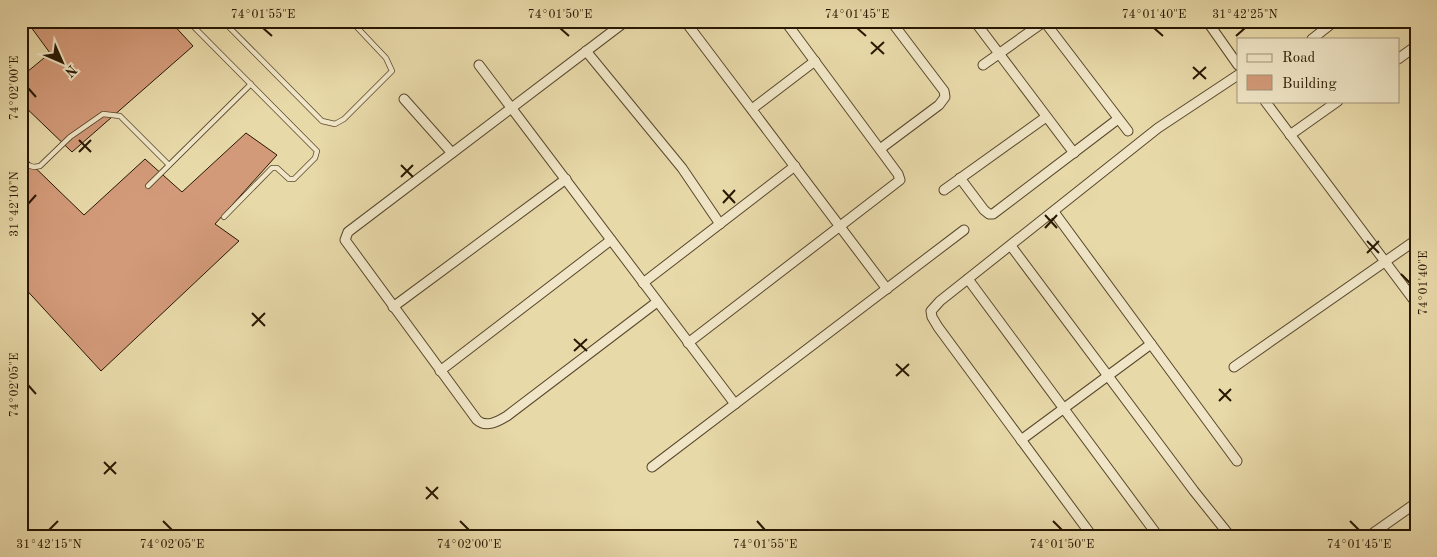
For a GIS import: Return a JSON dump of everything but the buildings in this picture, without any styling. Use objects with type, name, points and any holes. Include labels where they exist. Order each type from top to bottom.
[{"type":"street","points":[[626,21],[348,232],[345,237],[348,246],[479,423],[492,423],[507,416],[657,302]]},
{"type":"street","points":[[686,21],[887,289]]},
{"type":"street","points":[[688,343],[900,180],[898,174],[880,149],[785,21]]},
{"type":"street","points":[[880,149],[939,104],[945,97],[944,91],[891,21]]},
{"type":"street","points":[[983,64],[1044,21],[1128,131]]},
{"type":"street","points":[[1207,21],[1237,64]]},
{"type":"street","points":[[1313,38],[1335,21]]},
{"type":"street","points":[[976,23],[1074,153]]},
{"type":"street","points":[[1400,58],[1416,46]]},
{"type":"street","points":[[586,51],[682,168],[720,224]]},
{"type":"street","points":[[752,108],[815,61]]},
{"type":"street","points":[[479,65],[735,404]]},
{"type":"street","points":[[1092,536],[932,317],[934,306],[1158,128],[1237,76]]},
{"type":"street","points":[[404,99],[452,153]]},
{"type":"street","points":[[1266,102],[1416,303]]},
{"type":"street","points":[[1290,135],[1337,102]]},
{"type":"street","points":[[944,190],[1046,117]]},
{"type":"street","points":[[960,178],[984,210],[992,214],[1118,119]]},
{"type":"street","points":[[643,283],[795,166]]},
{"type":"street","points":[[393,307],[566,179]]},
{"type":"street","points":[[1054,212],[1237,462]]},
{"type":"street","points":[[652,467],[964,230]]},
{"type":"street","points":[[440,371],[611,240]]},
{"type":"street","points":[[1234,367],[1416,240]]},
{"type":"street","points":[[1011,246],[1230,536]]},
{"type":"street","points":[[968,279],[1158,536]]},
{"type":"street","points":[[1021,440],[1151,344]]},
{"type":"street","points":[[1370,536],[1416,503]]},
{"type":"lane","points":[[188,21],[316,148],[317,155],[294,179],[289,179],[277,168],[272,168],[224,216]]},
{"type":"lane","points":[[223,21],[322,122],[334,124],[344,119],[392,71],[386,58],[351,21]]},
{"type":"lane","points":[[148,186],[251,84]]},
{"type":"lane","points":[[21,162],[34,167],[40,166],[70,137],[103,114],[120,116],[169,164]]}]
